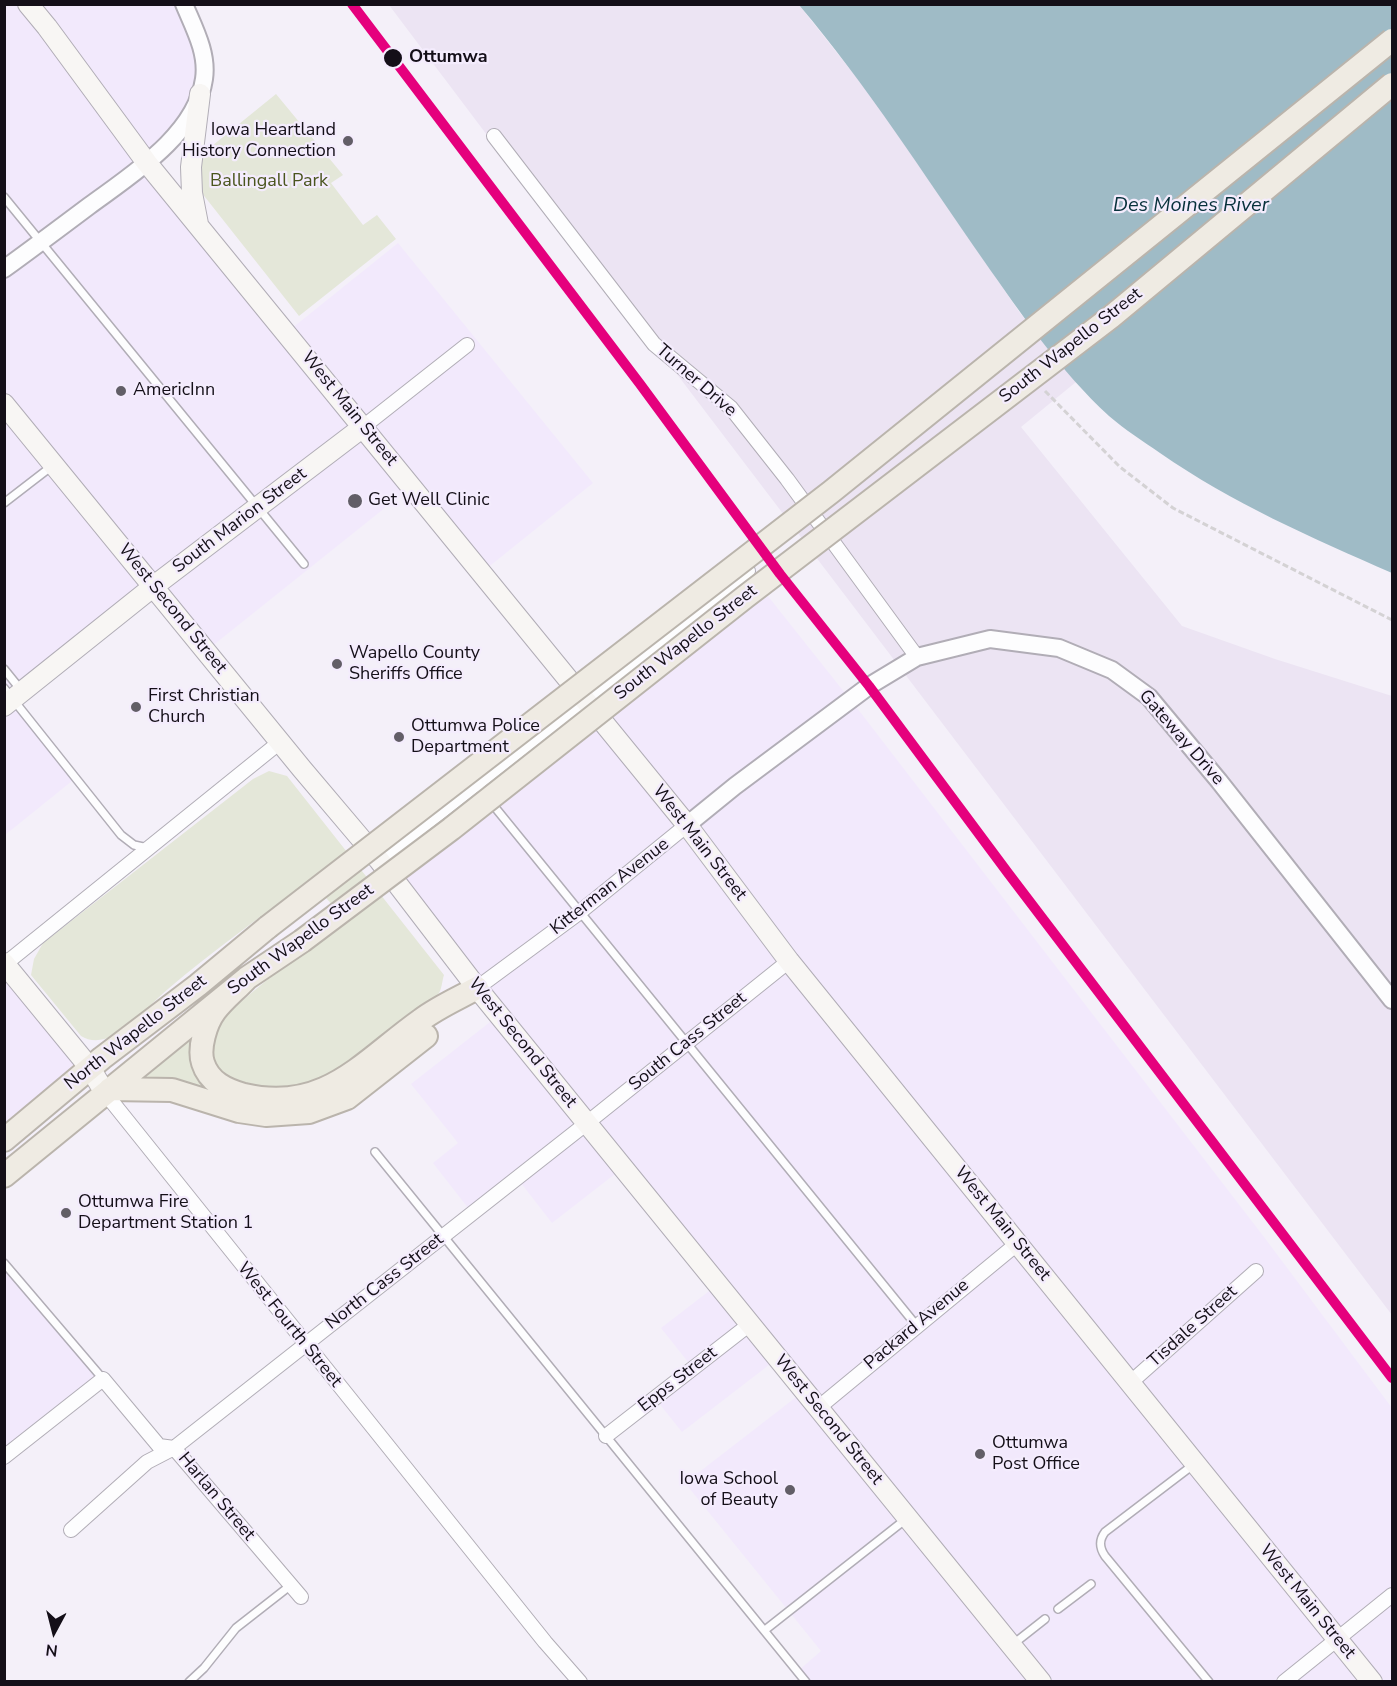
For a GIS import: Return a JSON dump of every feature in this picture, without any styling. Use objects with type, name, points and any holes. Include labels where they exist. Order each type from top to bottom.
[{"type":"highway","name":"South Wapello Street","points":[[268,927],[840,485],[1392,40]]},
{"type":"highway","name":"South Wapello Street","points":[[4,1176],[247,978],[302,941],[451,829],[745,597],[1110,317],[1392,84]]},
{"type":"highway","name":"North Wapello Street","points":[[4,1140],[90,1068],[198,985],[268,927]]},
{"type":"highway","points":[[247,978],[215,1012],[202,1041],[202,1062],[212,1080],[230,1091],[260,1099],[288,1099],[323,1090],[349,1077],[423,1018],[477,988]]},
{"type":"highway","points":[[108,1091],[172,1089],[238,1111],[266,1115],[309,1112],[347,1098],[444,1020],[477,988]]},
{"type":"main road","name":"West Main Street","points":[[28,4],[147,163],[687,825],[789,961],[1372,1682]]},
{"type":"main road","points":[[199,227],[192,193],[191,167],[200,94]]},
{"type":"main road","name":"West Second Street","points":[[4,404],[379,860],[477,988],[1041,1682]]},
{"type":"main road","name":"South Marion Street","points":[[11,696],[363,427]]},
{"type":"main road","name":"West Fourth Street","points":[[5,964],[108,1091]]},
{"type":"street","points":[[4,269],[147,163],[183,125],[200,94],[205,66],[202,51],[184,4]]},
{"type":"street","name":"Turner Drive","points":[[494,136],[654,344],[731,408],[788,479],[917,657]]},
{"type":"street","name":"South Marion Street","points":[[363,427],[467,345]]},
{"type":"street","name":"South Wapello Street","points":[[379,860],[748,571]]},
{"type":"street","name":"Gateway Drive","points":[[798,739],[869,686],[917,657],[990,639],[1059,648],[1112,670],[1149,697],[1392,1000]]},
{"type":"street","name":"Kitterman Avenue","points":[[477,988],[580,912],[735,786],[798,739]]},
{"type":"street","points":[[5,964],[280,742]]},
{"type":"street","name":"South Cass Street","points":[[587,1123],[789,961]]},
{"type":"street","name":"West Fourth Street","points":[[108,1091],[305,1345],[580,1682]]},
{"type":"street","name":"North Cass Street","points":[[71,1530],[147,1462],[174,1448],[587,1123]]},
{"type":"street","name":"Packard Avenue","points":[[818,1408],[1017,1243]]},
{"type":"street","name":"Tisdale Street","points":[[1130,1383],[1256,1271]]},
{"type":"street","name":"Epps Street","points":[[606,1436],[750,1324]]},
{"type":"street","points":[[4,1457],[103,1379]]},
{"type":"street","name":"Harlan Street","points":[[103,1379],[159,1446],[174,1448],[302,1597]]},
{"type":"street","points":[[1284,1682],[1392,1595]]},
{"type":"lane","points":[[4,197],[304,564]]},
{"type":"lane","points":[[4,504],[54,464]]},
{"type":"lane","points":[[4,669],[11,696],[121,835],[134,844],[148,848]]},
{"type":"lane","points":[[476,784],[916,1325]]},
{"type":"lane","points":[[375,1152],[806,1682]]},
{"type":"lane","points":[[4,1263],[103,1379]]},
{"type":"lane","points":[[1195,1463],[1106,1532],[1100,1546],[1105,1556],[1209,1682]]},
{"type":"lane","points":[[765,1630],[908,1518]]},
{"type":"lane","points":[[1058,1609],[1091,1584]]},
{"type":"lane","points":[[189,1682],[204,1668],[236,1628],[291,1585]]},
{"type":"lane","points":[[1011,1645],[1045,1619]]},
{"type":"path","points":[[299,147],[299,153]]},
{"type":"path","points":[[1043,389],[1120,467],[1173,508],[1392,620]]},
{"type":"shaded area","points":[[5,5],[184,5],[195,31],[200,94],[147,163],[286,333],[398,243],[593,483],[481,573],[411,487],[206,651],[154,587],[14,699],[77,777],[5,835]]},
{"type":"shaded area","points":[[389,5],[799,5],[872,97],[1020,313],[1076,382],[1021,427],[1182,626],[1275,659],[1392,696],[1392,1315],[654,344],[499,151]]},
{"type":"shaded area","points":[[748,571],[864,717],[1264,1237],[1392,1408],[1392,1681],[806,1681],[798,1671],[821,1651],[685,1483],[804,1391],[778,1358],[682,1432],[658,1402],[696,1372],[661,1328],[717,1285],[624,1167],[552,1223],[517,1178],[472,1213],[433,1163],[458,1143],[411,1084],[499,1015],[379,860]]},
{"type":"shaded area","points":[[4,963],[90,1068],[4,1140]]},
{"type":"shaded area","points":[[4,1263],[103,1379],[4,1457]]},
{"type":"green space","name":"Ballingall Park","points":[[276,94],[343,175],[331,183],[363,225],[377,215],[396,239],[299,316],[201,192],[202,154]]},
{"type":"green space","points":[[269,771],[287,776],[444,975],[439,993],[359,1057],[313,1083],[266,1086],[249,1084],[233,1080],[221,1072],[214,1062],[211,1049],[215,1033],[226,1014],[343,917],[311,881],[203,960],[120,1032],[101,1040],[81,1036],[31,975],[34,959],[43,943],[253,779]]},
{"type":"green space","points":[[190,1039],[193,1067],[210,1089],[208,1092],[141,1081]]},
{"type":"water","name":"Des Moines River","points":[[799,5],[1392,5],[1392,573],[1302,533],[1215,488],[1128,431],[1091,399],[1042,342],[872,98]]},
{"type":"transit line","points":[[352,4],[640,384],[780,574],[869,686],[1008,873],[1392,1378]]},
{"type":"place","name":"Ottumwa","points":[[393,58]]},
{"type":"place","name":"Iowa Heartland History Connection","points":[[348,141]]},
{"type":"place","name":"AmericInn","points":[[121,391]]},
{"type":"place","name":"Get Well Clinic","points":[[355,501]]},
{"type":"place","name":"Wapello County Sheriffs Office","points":[[337,664]]},
{"type":"place","name":"First Christian Church","points":[[136,707]]},
{"type":"place","name":"Ottumwa Police Department","points":[[399,737]]},
{"type":"place","name":"Ottumwa Fire Department Station 1","points":[[66,1213]]},
{"type":"place","name":"Ottumwa Post Office","points":[[980,1454]]},
{"type":"place","name":"Iowa School of Beauty","points":[[790,1490]]}]
